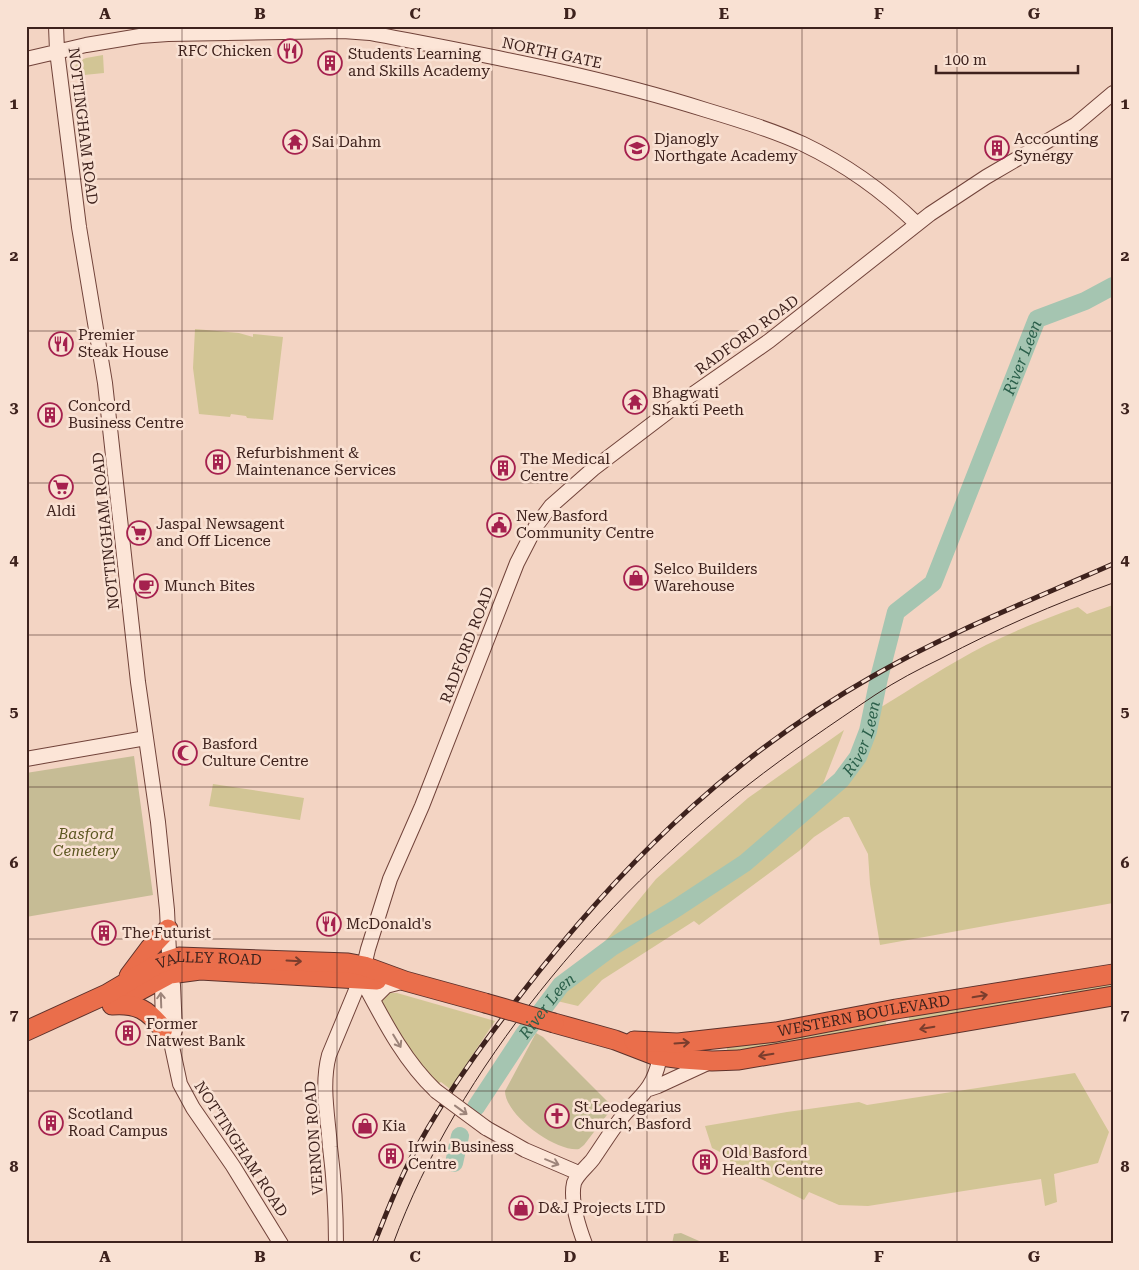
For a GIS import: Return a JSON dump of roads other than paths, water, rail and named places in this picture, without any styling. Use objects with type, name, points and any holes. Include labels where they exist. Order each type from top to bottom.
[{"type":"highway","points":[[122,986],[150,948],[168,929]]},
{"type":"highway","name":"VALLEY ROAD","points":[[26,1031],[88,1004],[158,964],[200,970],[363,972],[406,981],[485,1003]]},
{"type":"highway","name":"VALLEY ROAD","points":[[26,1043],[112,1005],[170,967]]},
{"type":"highway","name":"WESTERN BOULEVARD","points":[[615,1040],[678,1044],[776,1032],[896,1009],[1113,974]]},
{"type":"highway","points":[[1056,983],[1060,1005]]},
{"type":"highway","name":"WESTERN BOULEVARD","points":[[485,1003],[615,1040],[654,1055],[712,1061],[738,1060],[1113,996]]},
{"type":"highway","points":[[112,1005],[127,1004],[137,1007],[152,1016],[167,1036]]},
{"type":"highway","points":[[896,1009],[900,1032]]},
{"type":"street","name":"NOTTINGHAM ROAD","points":[[56,26],[57,52],[79,227],[105,383],[138,682],[159,827],[170,967],[162,984],[167,1036],[178,1077],[192,1108],[238,1174],[281,1244]]},
{"type":"street","name":"NORTH GATE","points":[[26,59],[116,40],[168,34],[343,31],[370,33],[560,70],[662,96],[754,125],[804,144],[868,182],[892,200],[918,224]]},
{"type":"street","name":"RADFORD ROAD","points":[[363,972],[390,879],[422,806],[517,563],[536,526],[551,506],[599,464],[673,408],[780,332],[918,224],[986,177],[1074,125],[1113,93]]},
{"type":"street","points":[[26,759],[146,738]]},
{"type":"street","points":[[363,972],[373,999],[410,1063],[436,1091],[486,1128],[524,1150],[574,1171],[583,1171]]},
{"type":"street","name":"VERNON ROAD","points":[[336,1244],[333,1176],[325,1079],[330,1055],[363,972]]},
{"type":"street","points":[[373,999],[386,986],[406,981]]},
{"type":"street","name":"WESTERN BOULEVARD","points":[[583,1171],[621,1118],[649,1089],[656,1076],[660,1061],[654,1055]]},
{"type":"street","name":"WESTERN BOULEVARD","points":[[649,1089],[712,1061]]},
{"type":"street","points":[[583,1171],[574,1184],[574,1197],[578,1222],[585,1244]]},
{"type":"waterway","name":"River Leen","points":[[476,1107],[524,1034],[561,985],[612,947],[675,909],[745,863],[841,780],[858,757],[868,731],[896,612],[933,583],[1037,319],[1085,301],[1113,286]]},
{"type":"waterway","name":"River Leen","points":[[454,1163],[460,1136]]},
{"type":"tram line","points":[[393,1244],[421,1178],[455,1114],[495,1052],[540,992],[588,935],[640,881],[693,831],[779,762],[891,685],[925,666],[1005,627],[1113,583]]},
{"type":"railway","points":[[374,1244],[416,1149],[444,1102],[490,1035],[576,926],[652,844],[692,806],[778,737],[873,676],[931,645],[1113,564]]},
{"type":"place","name":"RFC Chicken","points":[[290,51]]},
{"type":"place","name":"Students Learning and Skills Academy","points":[[330,63]]},
{"type":"place","name":"Sai Dahm","points":[[295,142]]},
{"type":"place","name":"Djanogly Northgate Academy","points":[[637,148]]},
{"type":"place","name":"Accounting Synergy","points":[[997,148]]},
{"type":"place","name":"Premier Steak House","points":[[61,344]]},
{"type":"place","name":"Bhagwati Shakti Peeth","points":[[635,402]]},
{"type":"place","name":"Concord Business Centre","points":[[50,415]]},
{"type":"place","name":"Refurbishment & Maintenance Services","points":[[218,462]]},
{"type":"place","name":"The Medical Centre","points":[[503,468]]},
{"type":"place","name":"Aldi","points":[[61,487]]},
{"type":"place","name":"New Basford Community Centre","points":[[499,525]]},
{"type":"place","name":"Jaspal Newsagent and Off Licence","points":[[139,533]]},
{"type":"place","name":"Selco Builders Warehouse","points":[[636,578]]},
{"type":"place","name":"Munch Bites","points":[[146,586]]},
{"type":"place","name":"Basford Culture Centre","points":[[185,753]]},
{"type":"place","name":"McDonald's","points":[[329,924]]},
{"type":"place","name":"The Futurist","points":[[104,933]]},
{"type":"place","name":"Former Natwest Bank","points":[[128,1033]]},
{"type":"place","name":"St Leodegarius Church, Basford","points":[[557,1116]]},
{"type":"place","name":"Scotland Road Campus","points":[[51,1123]]},
{"type":"place","name":"Kia","points":[[365,1126]]},
{"type":"place","name":"Irwin Business Centre","points":[[391,1156]]},
{"type":"place","name":"Old Basford Health Centre","points":[[705,1162]]},
{"type":"place","name":"D&J Projects LTD","points":[[521,1208]]},
{"type":"park label","name":"Basford Cemetery","points":[[86,842]]}]
